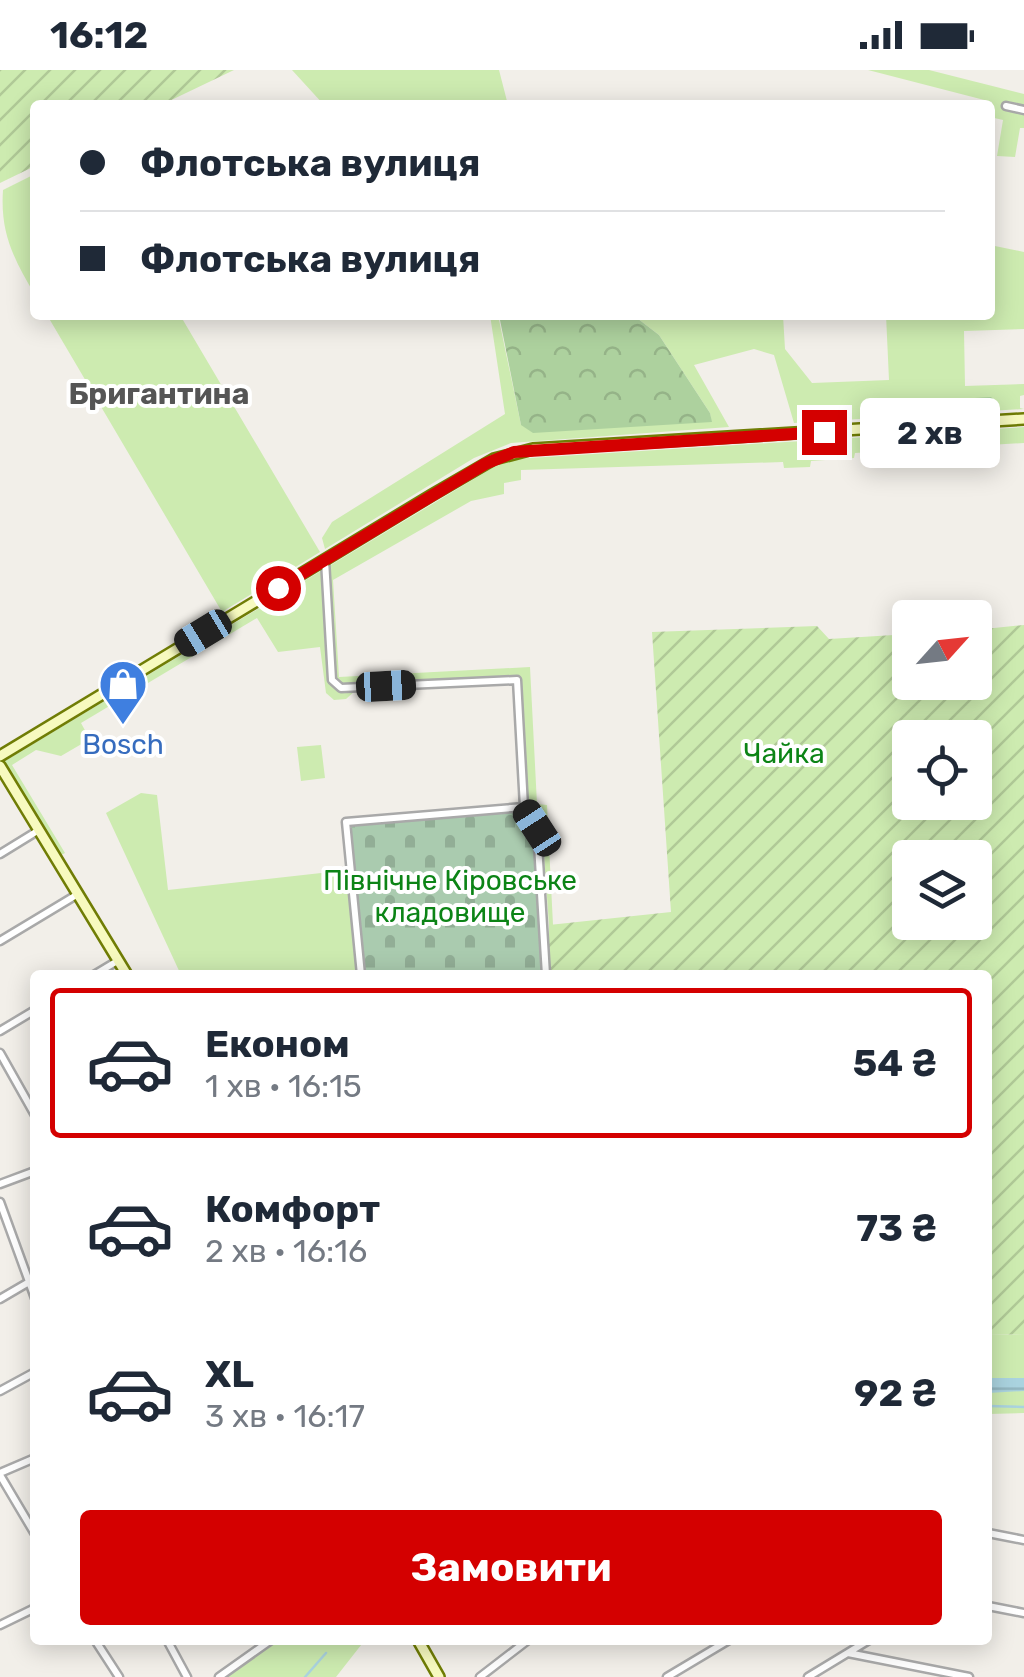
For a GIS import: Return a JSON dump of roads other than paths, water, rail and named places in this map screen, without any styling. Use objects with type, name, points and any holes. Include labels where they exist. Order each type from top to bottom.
[{"type":"street","points":[[1006,106],[1024,110]]},
{"type":"street","points":[[0,756],[485,464],[514,452],[1024,419]]},
{"type":"street","points":[[325,560],[332,680],[342,688],[517,680],[524,807],[537,828],[546,970]]},
{"type":"street","points":[[0,766],[125,970]]},
{"type":"street","points":[[361,970],[346,822],[524,807]]},
{"type":"street","points":[[0,854],[39,830]]},
{"type":"street","points":[[0,941],[78,894]]},
{"type":"street","points":[[102,970],[118,960]]},
{"type":"street","points":[[0,1032],[30,1013]]},
{"type":"street","points":[[0,1053],[30,1105]]},
{"type":"street","points":[[0,1184],[30,1173]]},
{"type":"street","points":[[0,1202],[29,1282],[0,1299]]},
{"type":"street","points":[[0,1391],[30,1375]]},
{"type":"street","points":[[30,1461],[0,1476],[30,1526]]},
{"type":"street","points":[[992,1533],[1024,1540]]},
{"type":"street","points":[[992,1607],[1024,1613]]},
{"type":"street","points":[[0,1625],[30,1610]]},
{"type":"street","points":[[98,1645],[119,1677]]},
{"type":"street","points":[[170,1645],[187,1677]]},
{"type":"street","points":[[220,1677],[256,1645]]},
{"type":"street","points":[[421,1645],[439,1677]]},
{"type":"street","points":[[480,1677],[522,1645]]},
{"type":"street","points":[[667,1677],[721,1645]]},
{"type":"street","points":[[808,1677],[862,1645]]},
{"type":"street","points":[[848,1653],[969,1677]]},
{"type":"water","points":[[992,1378],[1024,1378],[1024,1391],[992,1393]]},
{"type":"waterway","points":[[992,1406],[1024,1407]]},
{"type":"waterway","points":[[305,1677],[326,1653]]},
{"type":"place","name":"Bosch","points":[[123,726]]},
{"type":"district","name":"Бригантина","points":[[159,394]]},
{"type":"park label","name":"Чайка","points":[[784,753]]},
{"type":"park label","name":"Північне Кіровське кладовище","points":[[450,896]]}]
